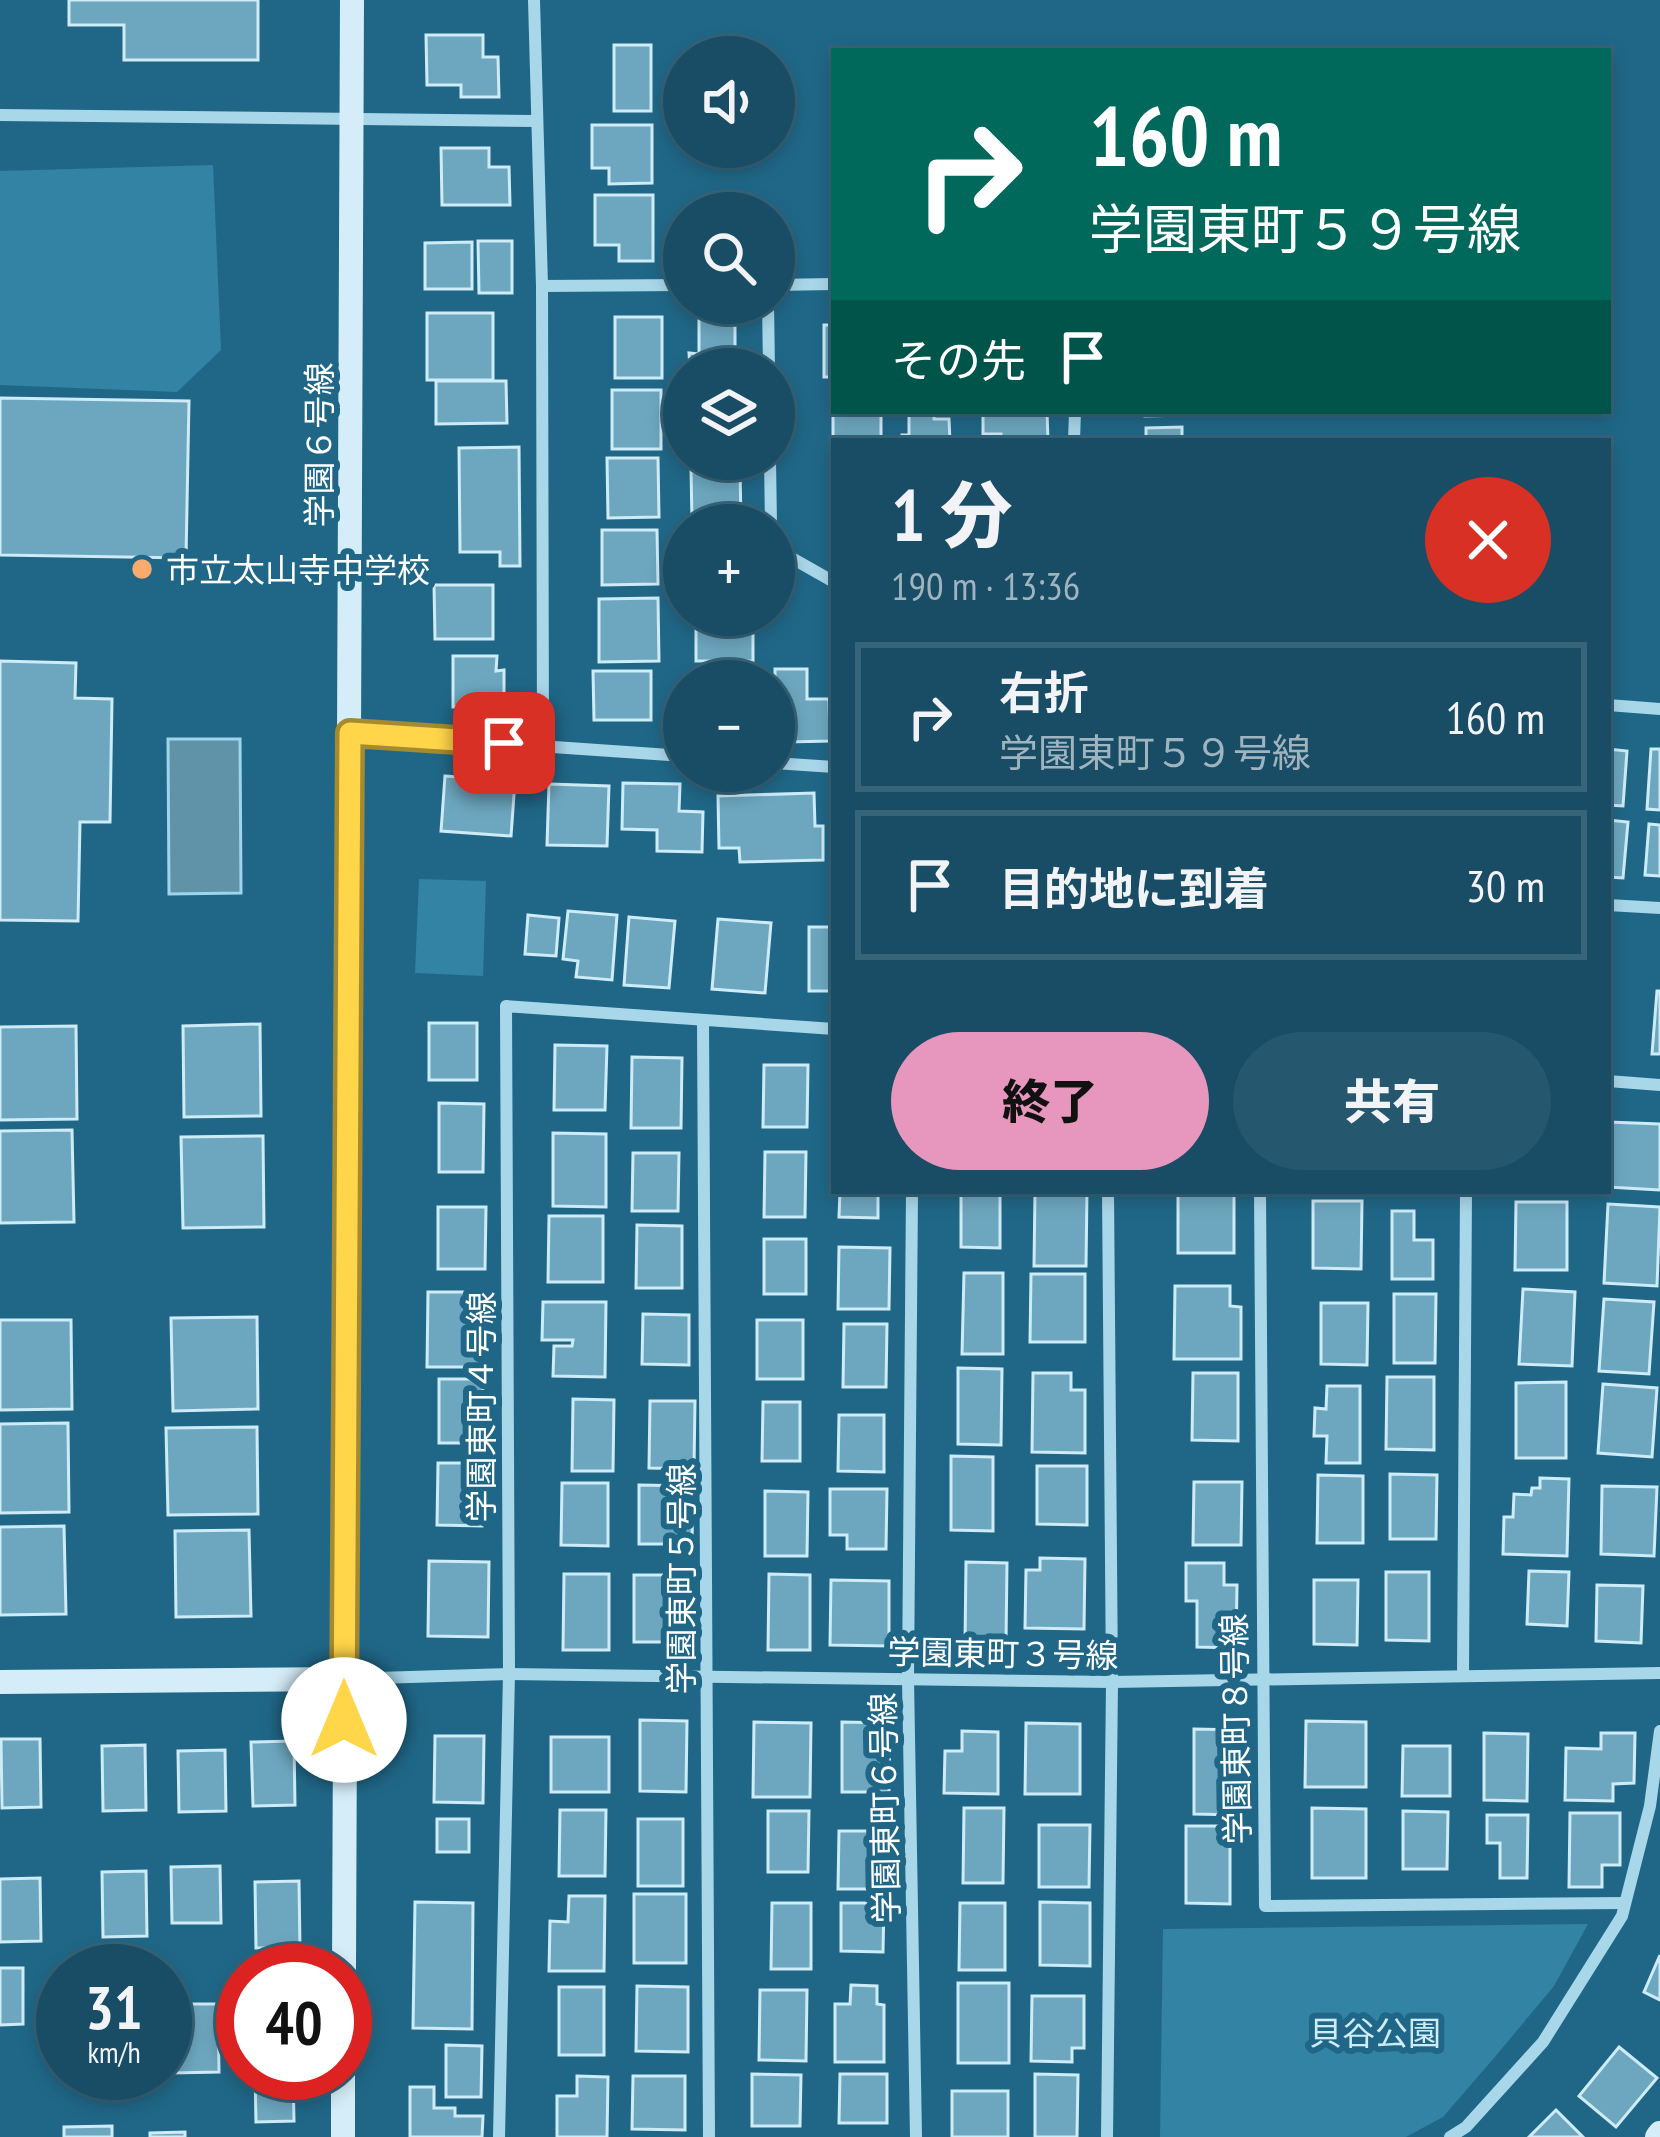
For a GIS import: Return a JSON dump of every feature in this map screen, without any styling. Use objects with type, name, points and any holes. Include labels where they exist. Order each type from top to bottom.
[{"type":"street","name":"学園６号線","points":[[344,1944],[352,0]]},
{"type":"street","points":[[534,0],[542,286],[543,746]]},
{"type":"street","points":[[0,115],[536,121]]},
{"type":"street","points":[[795,285],[831,284]]},
{"type":"street","points":[[542,286],[663,285]]},
{"type":"street","points":[[795,560],[831,580]]},
{"type":"street","points":[[1611,706],[1660,709]]},
{"type":"street","points":[[350,733],[663,755]]},
{"type":"street","points":[[795,764],[831,767]]},
{"type":"street","points":[[1611,905],[1660,908]]},
{"type":"street","name":"学園東町４号線","points":[[500,2137],[509,1674],[506,1006],[831,1029]]},
{"type":"street","name":"学園東町５号線","points":[[704,1022],[709,2137]]},
{"type":"street","points":[[1611,1082],[1660,1085]]},
{"type":"street","name":"学園東町６号線","points":[[912,1194],[908,1679],[916,2137]]},
{"type":"street","points":[[1107,2137],[1112,1682],[1108,1194]]},
{"type":"street","name":"学園東町８号線","points":[[1260,1194],[1265,1906],[1625,1903]]},
{"type":"street","points":[[1462,1676],[1466,1194]]},
{"type":"street","name":"学園東町３号線","points":[[344,1679],[509,1674],[1112,1682],[1660,1673]]},
{"type":"street","points":[[0,1682],[344,1679]]},
{"type":"street","points":[[1450,2137],[1466,2127],[1543,2042],[1622,1916],[1650,1806],[1660,1731]]},
{"type":"street","points":[[343,2137],[344,2100]]},
{"type":"green space","points":[[213,165],[221,350],[177,392],[0,385],[0,171]]},
{"type":"green space","points":[[419,879],[486,881],[483,976],[415,973]]},
{"type":"green space","name":"貝谷公園","points":[[1588,1924],[1554,1986],[1494,2058],[1443,2117],[1406,2137],[1160,2137],[1163,1929]]},
{"type":"shaded area","points":[[168,739],[240,739],[241,893],[169,894]]},
{"type":"building","points":[[69,0],[258,0],[258,60],[124,60],[124,25],[69,25]]},
{"type":"building","points":[[426,35],[483,35],[483,57],[498,57],[499,97],[461,97],[461,85],[427,85]]},
{"type":"building","points":[[614,45],[651,45],[651,111],[614,111]]},
{"type":"building","points":[[592,125],[652,125],[652,183],[609,184],[609,168],[592,168]]},
{"type":"building","points":[[441,148],[489,148],[489,167],[509,167],[510,205],[442,205]]},
{"type":"building","points":[[595,195],[653,195],[653,261],[619,261],[619,245],[595,245]]},
{"type":"building","points":[[478,241],[512,241],[512,293],[479,293]]},
{"type":"building","points":[[472,242],[472,289],[425,289],[425,243]]},
{"type":"building","points":[[427,313],[493,313],[493,380],[427,380]]},
{"type":"building","points":[[615,317],[662,317],[662,378],[615,378]]},
{"type":"building","points":[[699,324],[735,324],[735,348],[699,348]]},
{"type":"building","points":[[824,325],[831,325],[831,377],[824,377]]},
{"type":"building","points":[[436,381],[506,381],[507,423],[436,424]]},
{"type":"building","points":[[612,390],[661,390],[661,449],[612,449]]},
{"type":"building","points":[[0,398],[189,401],[186,558],[0,555]]},
{"type":"building","points":[[833,414],[881,414],[881,438],[833,438]]},
{"type":"building","points":[[909,414],[949,419],[950,438],[902,438],[909,435]]},
{"type":"building","points":[[983,414],[1047,414],[1048,438],[983,434]]},
{"type":"building","points":[[1182,427],[1182,438],[1146,438],[1146,428]]},
{"type":"building","points":[[519,447],[520,566],[500,566],[500,552],[460,552],[459,448]]},
{"type":"building","points":[[607,458],[658,458],[659,517],[608,518]]},
{"type":"building","points":[[691,480],[740,480],[741,504],[692,504]]},
{"type":"building","points":[[602,530],[657,530],[658,584],[602,585]]},
{"type":"building","points":[[434,585],[493,585],[493,639],[435,639]]},
{"type":"building","points":[[658,598],[659,661],[599,662],[599,599]]},
{"type":"building","points":[[696,636],[753,636],[753,660],[696,660]]},
{"type":"building","points":[[453,656],[497,656],[496,671],[504,670],[504,706],[453,707]]},
{"type":"building","points":[[0,661],[76,663],[75,698],[112,699],[110,822],[80,822],[78,921],[0,920]]},
{"type":"building","points":[[795,669],[807,669],[807,699],[829,699],[830,741],[795,742]]},
{"type":"building","points":[[593,671],[651,671],[651,720],[594,720]]},
{"type":"building","points":[[1611,749],[1627,751],[1623,806],[1611,805]]},
{"type":"building","points":[[1651,749],[1660,749],[1660,810],[1647,809]]},
{"type":"building","points":[[445,776],[515,781],[511,836],[441,831]]},
{"type":"building","points":[[623,783],[663,784],[663,792],[680,792],[679,811],[703,812],[702,852],[657,851],[657,830],[622,829]]},
{"type":"building","points":[[549,784],[609,786],[607,846],[547,845]]},
{"type":"building","points":[[814,793],[815,826],[823,826],[823,860],[740,862],[739,848],[719,848],[718,796]]},
{"type":"building","points":[[1611,820],[1628,822],[1623,878],[1611,877]]},
{"type":"building","points":[[1649,824],[1660,825],[1660,876],[1645,875]]},
{"type":"building","points":[[568,911],[617,915],[612,980],[576,977],[578,961],[563,959]]},
{"type":"building","points":[[528,915],[559,918],[556,956],[525,954]]},
{"type":"building","points":[[629,917],[675,921],[669,988],[624,985]]},
{"type":"building","points":[[718,919],[771,923],[765,993],[712,989]]},
{"type":"building","points":[[809,927],[831,927],[831,991],[809,991]]},
{"type":"building","points":[[1657,991],[1660,1054],[1652,1054]]},
{"type":"building","points":[[429,1023],[477,1023],[477,1080],[429,1080]]},
{"type":"building","points":[[260,1024],[261,1116],[184,1117],[183,1026]]},
{"type":"building","points":[[76,1026],[77,1119],[0,1120],[0,1027]]},
{"type":"building","points":[[555,1045],[607,1046],[605,1110],[554,1110]]},
{"type":"building","points":[[632,1057],[682,1058],[681,1128],[631,1128]]},
{"type":"building","points":[[764,1065],[808,1065],[807,1127],[763,1127]]},
{"type":"building","points":[[439,1103],[484,1104],[483,1172],[439,1172]]},
{"type":"building","points":[[1611,1122],[1660,1124],[1660,1190],[1611,1187]]},
{"type":"building","points":[[72,1130],[74,1222],[0,1223],[0,1131]]},
{"type":"building","points":[[553,1133],[606,1134],[606,1207],[553,1206]]},
{"type":"building","points":[[263,1136],[264,1227],[183,1228],[181,1137]]},
{"type":"building","points":[[765,1152],[806,1152],[805,1217],[764,1217]]},
{"type":"building","points":[[633,1153],[679,1153],[678,1211],[632,1211]]},
{"type":"building","points":[[840,1194],[878,1194],[878,1218],[839,1217]]},
{"type":"building","points":[[961,1194],[1000,1194],[1000,1248],[961,1247]]},
{"type":"building","points":[[1035,1194],[1087,1194],[1086,1266],[1034,1266]]},
{"type":"building","points":[[1178,1194],[1234,1194],[1234,1253],[1178,1253]]},
{"type":"building","points":[[1313,1201],[1362,1201],[1361,1269],[1313,1268]]},
{"type":"building","points":[[1516,1202],[1567,1202],[1567,1270],[1515,1270]]},
{"type":"building","points":[[1608,1204],[1660,1207],[1657,1286],[1604,1283]]},
{"type":"building","points":[[438,1207],[486,1207],[485,1269],[438,1269]]},
{"type":"building","points":[[1392,1211],[1414,1211],[1414,1240],[1433,1240],[1433,1279],[1392,1279]]},
{"type":"building","points":[[549,1216],[603,1216],[603,1282],[548,1282]]},
{"type":"building","points":[[637,1225],[682,1226],[682,1288],[636,1288]]},
{"type":"building","points":[[764,1239],[806,1239],[806,1294],[764,1294]]},
{"type":"building","points":[[839,1247],[890,1248],[889,1309],[838,1309]]},
{"type":"building","points":[[964,1273],[1003,1273],[1003,1354],[962,1354]]},
{"type":"building","points":[[1031,1274],[1085,1274],[1085,1342],[1030,1342]]},
{"type":"building","points":[[1175,1286],[1230,1286],[1230,1306],[1241,1307],[1241,1359],[1174,1359]]},
{"type":"building","points":[[1523,1289],[1575,1292],[1572,1366],[1519,1364]]},
{"type":"building","points":[[428,1292],[465,1292],[465,1315],[485,1315],[485,1367],[427,1367]]},
{"type":"building","points":[[1394,1294],[1436,1294],[1435,1363],[1394,1363]]},
{"type":"building","points":[[1604,1299],[1654,1302],[1649,1374],[1599,1371]]},
{"type":"building","points":[[543,1302],[606,1302],[605,1377],[553,1376],[554,1346],[572,1346],[573,1340],[542,1340]]},
{"type":"building","points":[[1321,1303],[1368,1303],[1367,1365],[1321,1364]]},
{"type":"building","points":[[643,1314],[689,1315],[689,1365],[642,1364]]},
{"type":"building","points":[[257,1317],[258,1409],[173,1411],[171,1318]]},
{"type":"building","points":[[0,1320],[71,1320],[72,1409],[0,1410]]},
{"type":"building","points":[[757,1320],[803,1320],[803,1379],[757,1379]]},
{"type":"building","points":[[844,1324],[887,1324],[886,1387],[843,1387]]},
{"type":"building","points":[[958,1368],[1002,1369],[1001,1445],[958,1444]]},
{"type":"building","points":[[1033,1373],[1071,1373],[1071,1390],[1085,1390],[1085,1453],[1032,1452]]},
{"type":"building","points":[[1193,1373],[1238,1373],[1238,1441],[1192,1440]]},
{"type":"building","points":[[1387,1377],[1434,1377],[1434,1450],[1386,1449]]},
{"type":"building","points":[[439,1379],[483,1379],[483,1443],[439,1443]]},
{"type":"building","points":[[1566,1382],[1566,1458],[1516,1458],[1516,1383]]},
{"type":"building","points":[[1603,1384],[1657,1388],[1652,1457],[1598,1453]]},
{"type":"building","points":[[1327,1386],[1360,1386],[1360,1463],[1326,1463],[1327,1436],[1314,1436],[1315,1408],[1326,1409]]},
{"type":"building","points":[[573,1399],[614,1400],[613,1471],[572,1471]]},
{"type":"building","points":[[650,1401],[695,1401],[694,1469],[649,1468]]},
{"type":"building","points":[[763,1402],[800,1402],[800,1461],[762,1461]]},
{"type":"building","points":[[839,1415],[884,1415],[884,1472],[838,1471]]},
{"type":"building","points":[[68,1423],[69,1512],[0,1513],[0,1424]]},
{"type":"building","points":[[257,1427],[258,1514],[168,1515],[166,1428]]},
{"type":"building","points":[[951,1456],[993,1457],[993,1531],[951,1530]]},
{"type":"building","points":[[438,1463],[483,1463],[482,1526],[437,1525]]},
{"type":"building","points":[[1037,1466],[1087,1466],[1087,1525],[1037,1524]]},
{"type":"building","points":[[1390,1474],[1437,1475],[1436,1539],[1390,1539]]},
{"type":"building","points":[[1318,1475],[1363,1476],[1363,1543],[1317,1543]]},
{"type":"building","points":[[1540,1478],[1569,1479],[1567,1556],[1503,1554],[1504,1517],[1513,1517],[1514,1494],[1531,1495],[1532,1488],[1540,1488]]},
{"type":"building","points":[[1194,1482],[1242,1482],[1241,1545],[1193,1545]]},
{"type":"building","points":[[562,1483],[608,1483],[608,1546],[561,1545]]},
{"type":"building","points":[[639,1485],[693,1486],[692,1544],[639,1544]]},
{"type":"building","points":[[1602,1486],[1657,1487],[1654,1556],[1601,1554]]},
{"type":"building","points":[[830,1489],[887,1489],[886,1549],[847,1549],[847,1535],[830,1535]]},
{"type":"building","points":[[765,1491],[808,1492],[807,1556],[765,1556]]},
{"type":"building","points":[[64,1526],[66,1614],[0,1615],[0,1527]]},
{"type":"building","points":[[249,1530],[251,1616],[176,1617],[175,1531]]},
{"type":"building","points":[[1040,1558],[1085,1559],[1084,1629],[1025,1628],[1026,1570],[1040,1570]]},
{"type":"building","points":[[429,1561],[489,1562],[488,1637],[428,1636]]},
{"type":"building","points":[[966,1562],[1007,1563],[1006,1643],[965,1643]]},
{"type":"building","points":[[1186,1563],[1224,1563],[1224,1585],[1237,1585],[1236,1648],[1197,1647],[1197,1601],[1186,1601]]},
{"type":"building","points":[[1529,1571],[1569,1572],[1567,1626],[1527,1624]]},
{"type":"building","points":[[1386,1572],[1429,1572],[1429,1641],[1386,1640]]},
{"type":"building","points":[[564,1574],[609,1574],[609,1650],[563,1650]]},
{"type":"building","points":[[769,1574],[810,1575],[810,1650],[768,1650]]},
{"type":"building","points":[[634,1575],[687,1575],[686,1642],[634,1642]]},
{"type":"building","points":[[831,1580],[889,1581],[889,1646],[830,1645]]},
{"type":"building","points":[[1314,1580],[1358,1580],[1357,1645],[1314,1644]]},
{"type":"building","points":[[1597,1585],[1643,1586],[1641,1643],[1596,1641]]},
{"type":"building","points":[[640,1720],[687,1721],[686,1792],[640,1791]]},
{"type":"building","points":[[1306,1721],[1366,1722],[1366,1787],[1305,1787]]},
{"type":"building","points":[[754,1722],[811,1723],[810,1797],[753,1797]]},
{"type":"building","points":[[842,1722],[890,1723],[889,1792],[842,1792]]},
{"type":"building","points":[[1026,1723],[1080,1724],[1080,1794],[1025,1794]]},
{"type":"building","points":[[1194,1729],[1241,1730],[1240,1815],[1194,1814]]},
{"type":"building","points":[[962,1731],[998,1732],[998,1794],[944,1793],[945,1751],[962,1751]]},
{"type":"building","points":[[1484,1733],[1528,1734],[1527,1801],[1484,1800]]},
{"type":"building","points":[[1601,1733],[1635,1733],[1634,1783],[1613,1784],[1613,1801],[1565,1800],[1566,1748],[1601,1749]]},
{"type":"building","points":[[435,1736],[484,1736],[483,1803],[434,1802]]},
{"type":"building","points":[[551,1737],[609,1737],[609,1792],[551,1792]]},
{"type":"building","points":[[1,1739],[40,1739],[41,1807],[2,1808]]},
{"type":"building","points":[[294,1741],[295,1805],[253,1806],[251,1742]]},
{"type":"building","points":[[145,1745],[146,1810],[103,1811],[102,1746]]},
{"type":"building","points":[[1403,1746],[1450,1746],[1450,1796],[1402,1796]]},
{"type":"building","points":[[225,1750],[226,1811],[179,1812],[178,1751]]},
{"type":"building","points":[[964,1808],[1004,1808],[1003,1883],[963,1883]]},
{"type":"building","points":[[1312,1808],[1366,1809],[1366,1878],[1312,1878]]},
{"type":"building","points":[[560,1810],[606,1810],[605,1876],[559,1876]]},
{"type":"building","points":[[768,1811],[809,1811],[808,1872],[768,1872]]},
{"type":"building","points":[[1403,1811],[1448,1812],[1447,1869],[1403,1869]]},
{"type":"building","points":[[1570,1813],[1620,1813],[1620,1865],[1602,1865],[1602,1887],[1569,1887]]},
{"type":"building","points":[[1487,1815],[1528,1815],[1527,1878],[1500,1878],[1500,1843],[1487,1843]]},
{"type":"building","points":[[437,1819],[469,1819],[469,1852],[437,1852]]},
{"type":"building","points":[[638,1819],[683,1819],[683,1886],[638,1886]]},
{"type":"building","points":[[1039,1825],[1090,1825],[1089,1887],[1039,1887]]},
{"type":"building","points":[[1186,1826],[1230,1826],[1230,1904],[1186,1903]]},
{"type":"building","points":[[839,1831],[890,1831],[890,1889],[838,1889]]},
{"type":"building","points":[[220,1866],[221,1923],[172,1923],[171,1867]]},
{"type":"building","points":[[146,1871],[147,1936],[103,1937],[102,1872]]},
{"type":"building","points":[[40,1878],[41,1941],[0,1942],[0,1879]]},
{"type":"building","points":[[299,1881],[300,1944],[256,1944],[255,1882]]},
{"type":"building","points":[[634,1894],[686,1894],[686,1963],[634,1963]]},
{"type":"building","points":[[569,1896],[605,1896],[604,1971],[549,1971],[550,1921],[568,1922]]},
{"type":"building","points":[[415,1902],[473,1903],[472,2029],[413,2028]]},
{"type":"building","points":[[1040,1902],[1090,1903],[1090,1966],[1040,1965]]},
{"type":"building","points":[[772,1903],[811,1903],[811,1969],[771,1969]]},
{"type":"building","points":[[841,1903],[884,1903],[883,1952],[841,1951]]},
{"type":"building","points":[[960,1903],[1005,1903],[1005,1970],[959,1970]]},
{"type":"building","points":[[1660,1955],[1660,2000],[1644,1992]]},
{"type":"building","points":[[0,1968],[23,1968],[23,2024],[0,2025]]},
{"type":"building","points":[[958,1983],[1009,1983],[1009,2063],[958,2063]]},
{"type":"building","points":[[851,1985],[877,1986],[877,2004],[884,2005],[884,2062],[835,2062],[835,2004],[850,2004]]},
{"type":"building","points":[[637,1986],[688,1987],[688,2052],[636,2051]]},
{"type":"building","points":[[559,1987],[604,1987],[604,2055],[559,2055]]},
{"type":"building","points":[[760,1990],[807,1990],[806,2061],[759,2060]]},
{"type":"building","points":[[1032,1996],[1084,1996],[1084,2048],[1072,2048],[1072,2062],[1031,2061]]},
{"type":"building","points":[[192,2004],[216,2004],[216,2072],[192,2073]]},
{"type":"building","points":[[446,2045],[482,2046],[481,2097],[446,2097]]},
{"type":"building","points":[[1619,2047],[1657,2078],[1616,2127],[1579,2096]]},
{"type":"building","points":[[752,2074],[801,2075],[800,2126],[752,2126]]},
{"type":"building","points":[[840,2074],[887,2074],[887,2123],[839,2123]]},
{"type":"building","points":[[1035,2074],[1078,2075],[1077,2137],[1035,2137]]},
{"type":"building","points":[[577,2076],[608,2077],[607,2137],[557,2137],[557,2096],[577,2096]]},
{"type":"building","points":[[633,2076],[685,2076],[685,2130],[632,2129]]},
{"type":"building","points":[[410,2087],[434,2087],[434,2108],[455,2108],[455,2116],[483,2116],[482,2137],[410,2137]]},
{"type":"building","points":[[952,2091],[1008,2091],[1008,2137],[952,2137]]},
{"type":"building","points":[[256,2100],[294,2100],[294,2121],[256,2122]]},
{"type":"building","points":[[1556,2110],[1583,2137],[1529,2137]]},
{"type":"building","points":[[112,2126],[112,2137],[64,2137],[64,2127]]},
{"type":"building","points":[[185,2132],[185,2137],[150,2137],[150,2133]]},
{"type":"place","name":"市立太山寺中学校","points":[[142,569]]},
{"type":"route","points":[[344,1720],[350,733],[504,743]]}]
